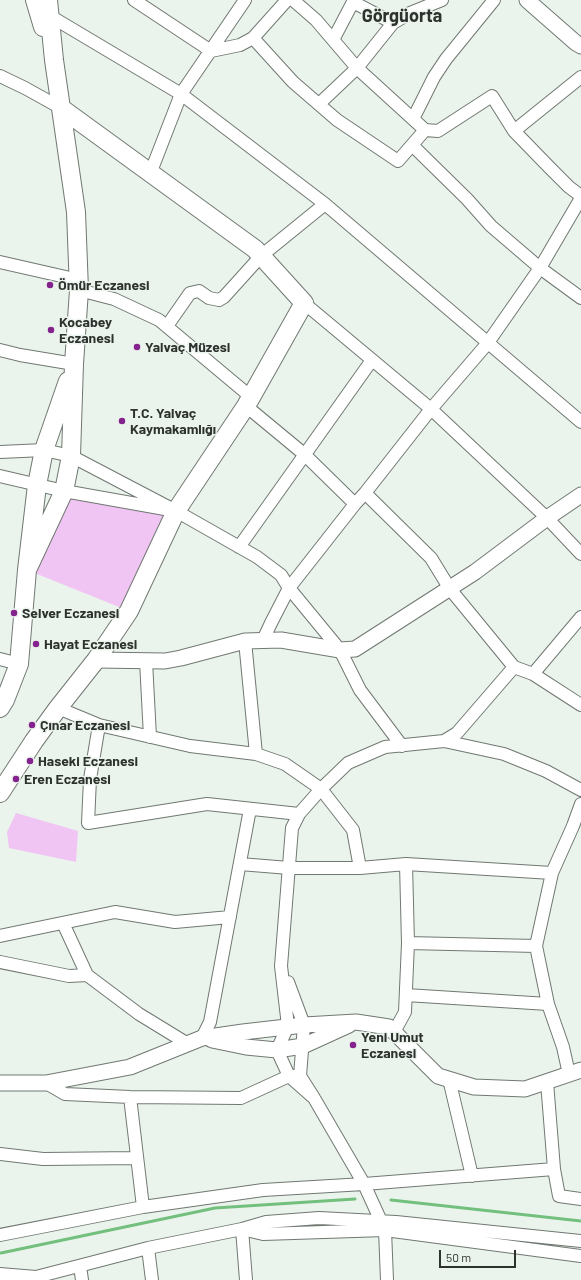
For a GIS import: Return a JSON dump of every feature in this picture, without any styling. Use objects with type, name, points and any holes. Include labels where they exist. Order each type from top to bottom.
[{"type":"main road","points":[[27,570],[64,491],[71,456],[74,364],[79,285],[76,212],[54,60],[42,6]]},
{"type":"main road","points":[[0,792],[58,708],[96,660],[129,611],[176,511],[249,402],[304,303],[255,249],[61,108]]},
{"type":"main road","points":[[0,708],[5,700],[19,664],[27,570],[37,486],[44,450],[74,364]]},
{"type":"street","points":[[134,0],[210,50],[240,45],[253,38],[287,0]]},
{"type":"street","points":[[150,174],[181,94],[244,0]]},
{"type":"street","points":[[264,640],[289,588],[431,409],[487,344],[540,268],[581,197],[569,187],[514,131],[492,96],[438,130],[426,130],[357,68],[316,20],[293,0]]},
{"type":"street","points":[[318,104],[357,68],[393,23],[410,13],[442,0]]},
{"type":"street","points":[[413,119],[434,77],[446,59],[494,0]]},
{"type":"street","points":[[527,0],[581,46]]},
{"type":"street","points":[[333,40],[353,1],[393,23]]},
{"type":"street","points":[[42,6],[181,94],[325,204],[487,344],[581,422]]},
{"type":"street","points":[[253,38],[293,82],[318,104],[337,120],[398,161],[426,130]]},
{"type":"street","points":[[0,76],[61,108]]},
{"type":"street","points":[[514,131],[581,77]]},
{"type":"street","points":[[412,145],[467,199],[491,226],[540,268],[581,298]]},
{"type":"street","points":[[167,326],[190,293],[199,291],[209,298],[219,300],[224,297],[261,256],[325,204]]},
{"type":"street","points":[[0,262],[79,285],[114,298],[159,320],[249,402],[355,504]]},
{"type":"street","points":[[304,303],[431,409],[547,518],[581,554]]},
{"type":"street","points":[[0,350],[74,364]]},
{"type":"street","points":[[239,547],[372,360]]},
{"type":"street","points":[[0,452],[44,450],[71,456],[176,511],[257,557],[281,575],[289,588],[340,650],[360,690],[402,746]]},
{"type":"street","points":[[0,476],[37,486],[176,511]]},
{"type":"street","points":[[365,493],[431,558],[450,589],[514,667],[533,674],[581,705]]},
{"type":"street","points":[[96,660],[165,661],[245,641],[264,640],[281,640],[340,650],[355,649],[450,589],[547,518],[581,496]]},
{"type":"street","points":[[533,674],[577,630],[581,617]]},
{"type":"street","points":[[245,641],[256,754]]},
{"type":"street","points":[[0,659],[19,664]]},
{"type":"street","points":[[146,661],[150,737]]},
{"type":"street","points":[[444,742],[457,733],[514,667]]},
{"type":"street","points":[[58,708],[98,725],[190,746],[256,754],[285,764],[321,789],[353,830],[360,868]]},
{"type":"street","points":[[98,725],[90,779],[88,823],[208,804],[299,814]]},
{"type":"street","points":[[277,1050],[288,1026],[281,966],[292,828],[299,814],[321,789],[348,763],[385,747],[444,742],[504,754],[546,771],[581,790]]},
{"type":"street","points":[[0,1083],[46,1083],[130,1067],[195,1041],[243,1032],[288,1026],[356,1022],[389,1027],[438,1076],[474,1087],[525,1089],[575,1072],[563,1047],[548,1004],[536,946],[552,873],[581,804]]},
{"type":"street","points":[[195,1041],[210,1022],[250,808]]},
{"type":"street","points":[[240,864],[289,868],[360,868],[406,864],[552,873]]},
{"type":"street","points":[[394,1032],[405,1012],[408,943],[406,864]]},
{"type":"street","points":[[0,936],[115,912],[175,922],[230,917]]},
{"type":"street","points":[[63,924],[87,975],[139,1014],[195,1041],[277,1050],[303,1046],[356,1022]]},
{"type":"street","points":[[408,943],[536,946]]},
{"type":"street","points":[[0,962],[69,976],[87,975]]},
{"type":"street","points":[[281,966],[304,1025],[303,1046],[295,1076]]},
{"type":"street","points":[[406,995],[548,1004]]},
{"type":"street","points":[[277,1050],[295,1076],[314,1098],[364,1184],[383,1226],[387,1280]]},
{"type":"street","points":[[46,1083],[65,1094],[130,1097],[241,1098],[295,1076]]},
{"type":"street","points":[[449,1079],[472,1176]]},
{"type":"street","points":[[547,1082],[554,1170],[559,1196],[581,1199]]},
{"type":"street","points":[[130,1097],[143,1207]]},
{"type":"street","points":[[0,1154],[43,1158],[138,1158]]},
{"type":"street","points":[[0,1234],[143,1207],[263,1190],[554,1170]]},
{"type":"street","points":[[0,1274],[36,1277],[148,1248],[242,1229],[266,1222],[319,1218],[383,1226],[581,1256]]},
{"type":"street","points":[[383,1226],[396,1222],[581,1241]]},
{"type":"street","points":[[242,1229],[246,1280]]},
{"type":"street","points":[[148,1248],[152,1280]]},
{"type":"street","points":[[80,1266],[82,1280]]},
{"type":"shaded area","points":[[64,491],[176,511],[129,611],[27,570]]},
{"type":"shaded area","points":[[16,813],[78,831],[76,862],[9,848],[7,832]]},
{"type":"waterway","points":[[1,1253],[215,1208],[355,1199]]},
{"type":"waterway","points":[[391,1200],[581,1221]]},
{"type":"place","name":"Ömür Eczanesi","points":[[50,285]]},
{"type":"place","name":"Kocabey Eczanesi","points":[[51,330]]},
{"type":"place","name":"Yalvaç Müzesi","points":[[137,347]]},
{"type":"place","name":"T.C. Yalvaç Kaymakamlığı","points":[[122,421]]},
{"type":"place","name":"Selver Eczanesi","points":[[14,613]]},
{"type":"place","name":"Hayat Eczanesi","points":[[36,644]]},
{"type":"place","name":"Çınar Eczanesi","points":[[32,725]]},
{"type":"place","name":"Haseki Eczanesi","points":[[30,761]]},
{"type":"place","name":"Eren Eczanesi","points":[[16,779]]},
{"type":"place","name":"Yeni Umut Eczanesi","points":[[353,1045]]},
{"type":"district","name":"Görgüorta","points":[[402,16]]}]
